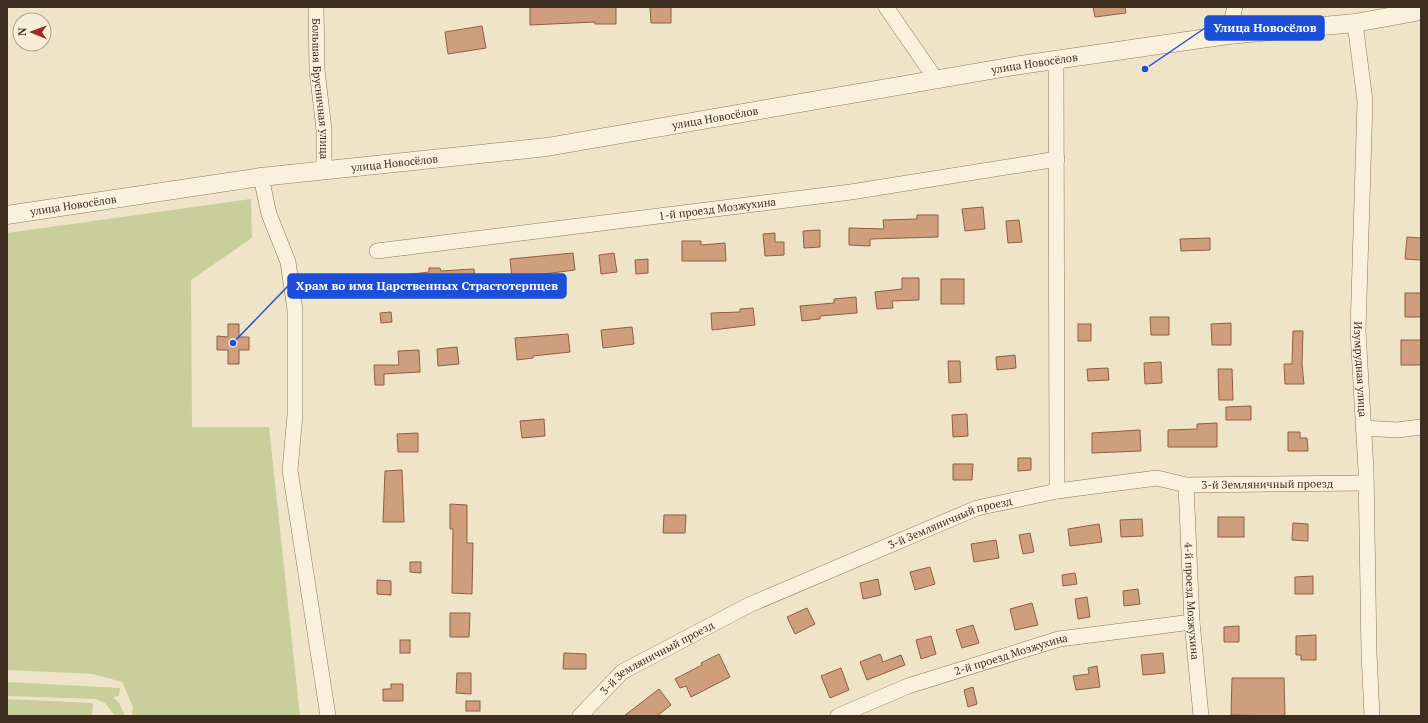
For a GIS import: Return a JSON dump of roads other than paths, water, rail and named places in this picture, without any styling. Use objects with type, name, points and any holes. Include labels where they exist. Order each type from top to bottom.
[{"type":"street","name":"Большая Брусничная улица","points":[[316,7],[317,70],[324,130],[324,170]]},
{"type":"street","points":[[886,7],[935,78]]},
{"type":"street","points":[[1228,35],[1235,7]]},
{"type":"street","name":"улица Новосёлов","points":[[7,216],[261,177],[486,155],[547,147],[846,96],[935,78],[1228,35],[1355,23],[1421,12]]},
{"type":"street","name":"Изумрудная улица","points":[[1355,23],[1364,101],[1358,294],[1372,716]]},
{"type":"street","points":[[1056,60],[1057,491]]},
{"type":"street","name":"1-й проезд Мозжухина","points":[[377,251],[850,192],[1057,159]]},
{"type":"street","points":[[261,177],[269,214],[288,262],[295,310],[295,415],[290,470],[328,716]]},
{"type":"street","points":[[1363,428],[1397,430],[1421,426]]},
{"type":"street","name":"3-й Земляничный проезд","points":[[580,716],[622,672],[749,605],[976,508],[1057,491],[1157,478],[1186,485],[1365,483]]},
{"type":"street","name":"4-й проезд Мозжухина","points":[[1186,485],[1192,622],[1201,716]]},
{"type":"street","name":"2-й проезд Мозжухина","points":[[838,716],[908,686],[1059,639],[1192,622]]},
{"type":"place","name":"Улица Новосёлов","points":[[1145,69]]},
{"type":"place","name":"Храм во имя Царственных Страстотерпцев","points":[[233,343]]}]
